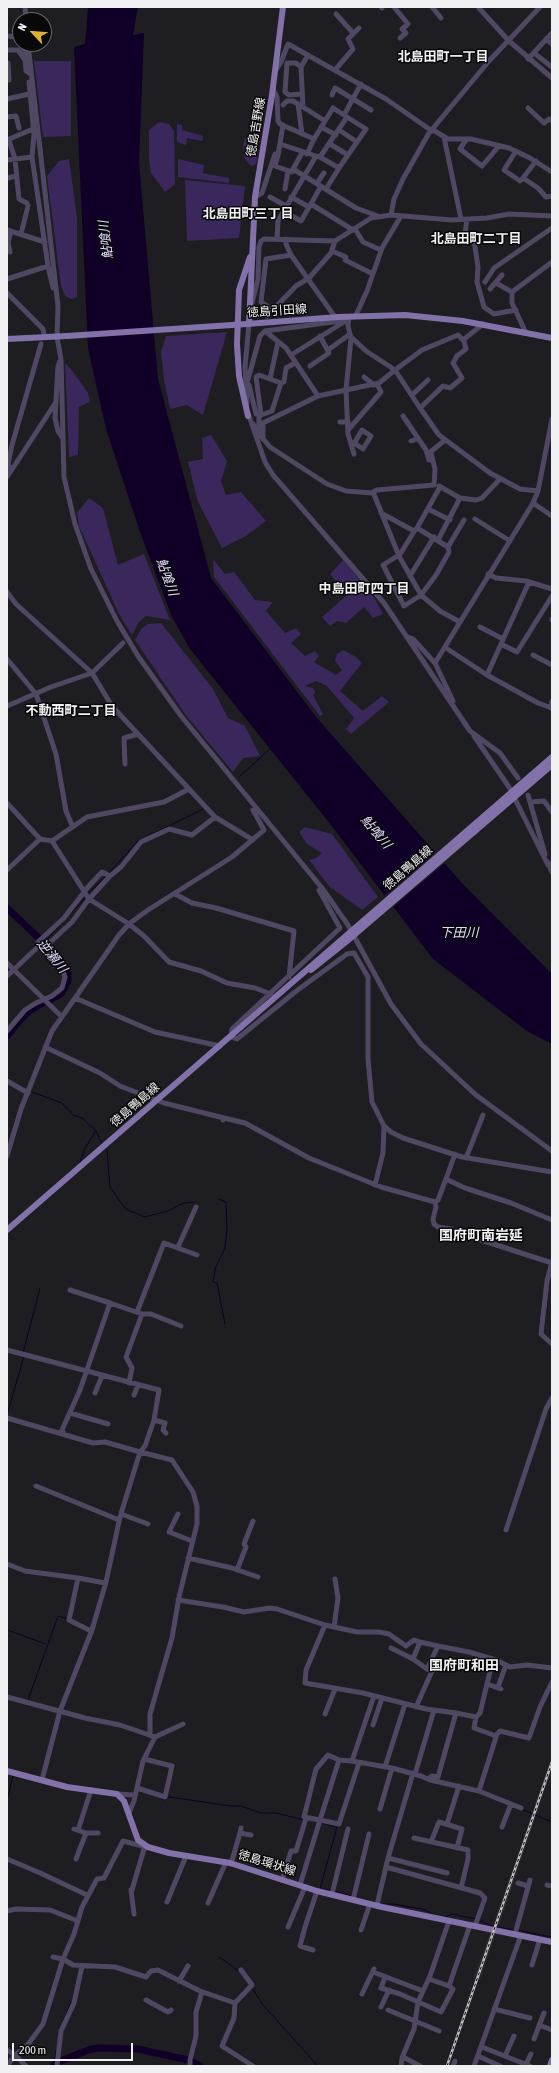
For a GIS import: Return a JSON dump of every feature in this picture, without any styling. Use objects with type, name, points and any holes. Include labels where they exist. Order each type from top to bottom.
[{"type":"main road","name":"徳島吉野線","points":[[248,324],[255,198],[276,70],[283,7]]},
{"type":"main road","name":"徳島吉野線","points":[[248,416],[239,376],[237,344],[239,290],[253,251]]},
{"type":"main road","name":"徳島引田線","points":[[7,339],[335,317],[351,318],[405,315],[483,324],[551,338]]},
{"type":"main road","name":"徳島鴨島線","points":[[512,796],[552,757]]},
{"type":"main road","name":"徳島鴨島線","points":[[7,1230],[231,1037],[274,995],[354,932],[512,796],[552,765]]},
{"type":"main road","points":[[7,1771],[67,1787],[117,1794],[124,1800],[138,1840],[148,1847]]},
{"type":"main road","name":"徳島環状線","points":[[148,1847],[186,1856],[228,1863],[317,1891],[332,1892],[449,1921],[475,1923],[517,1932],[552,1942]]},
{"type":"main road","points":[[550,2066],[552,2060]]},
{"type":"street","points":[[394,7],[408,24],[402,29],[406,33],[400,38]]},
{"type":"street","points":[[432,7],[441,18]]},
{"type":"street","points":[[478,7],[509,41],[528,59],[552,78]]},
{"type":"street","points":[[391,215],[394,199],[403,179],[433,130],[481,70],[539,7]]},
{"type":"street","points":[[336,14],[353,34]]},
{"type":"street","points":[[335,70],[353,49],[348,39],[359,28]]},
{"type":"street","points":[[528,59],[552,33]]},
{"type":"street","points":[[546,39],[552,44]]},
{"type":"street","points":[[276,70],[288,44],[360,84],[448,139],[466,140],[499,146],[516,151],[536,161],[552,172]]},
{"type":"street","points":[[7,50],[18,50],[25,60],[26,71],[29,73]]},
{"type":"street","points":[[26,52],[29,57]]},
{"type":"street","points":[[29,52],[58,306],[57,336],[61,359],[64,477],[75,524],[91,569],[117,621],[138,656],[181,716],[322,888],[354,932],[391,1004],[421,1044],[476,1095],[552,1151]]},
{"type":"street","points":[[534,53],[551,66]]},
{"type":"street","points":[[302,134],[300,105],[302,94],[301,67],[308,55]]},
{"type":"street","points":[[301,67],[296,63],[287,63],[284,92],[289,95],[302,94]]},
{"type":"street","points":[[7,64],[8,80]]},
{"type":"street","points":[[30,66],[29,73],[33,129],[32,157],[48,266],[58,306]]},
{"type":"street","points":[[277,239],[278,222],[283,211],[304,175],[330,144],[360,84]]},
{"type":"street","points":[[332,94],[334,87],[371,110]]},
{"type":"street","points":[[273,89],[277,97],[278,121],[283,125],[314,139]]},
{"type":"street","points":[[7,99],[30,94]]},
{"type":"street","points":[[283,105],[287,101],[293,101],[325,121]]},
{"type":"street","points":[[285,189],[291,170],[305,153],[333,108],[366,129],[326,189]]},
{"type":"street","points":[[528,108],[544,124]]},
{"type":"street","points":[[7,117],[16,116],[19,128]]},
{"type":"street","points":[[540,129],[549,119],[552,121]]},
{"type":"street","points":[[283,125],[275,166],[304,175],[356,208],[378,216]]},
{"type":"street","points":[[321,127],[337,132],[357,142]]},
{"type":"street","points":[[20,234],[28,206],[27,203],[19,199],[15,159],[8,140],[33,129]]},
{"type":"street","points":[[444,137],[464,219],[465,234],[474,240],[477,253],[477,282],[480,299],[484,307],[494,314],[516,310]]},
{"type":"street","points":[[466,140],[460,149],[482,166],[499,146]]},
{"type":"street","points":[[280,144],[318,157],[339,168]]},
{"type":"street","points":[[330,144],[348,155]]},
{"type":"street","points":[[516,151],[504,170],[520,181],[536,161]]},
{"type":"street","points":[[255,198],[262,193],[275,154],[278,155]]},
{"type":"street","points":[[7,160],[32,157]]},
{"type":"street","points":[[283,211],[301,221],[310,206],[324,173]]},
{"type":"street","points":[[7,178],[16,176]]},
{"type":"street","points":[[523,178],[538,188],[546,197],[552,196]]},
{"type":"street","points":[[270,197],[286,206]]},
{"type":"street","points":[[291,197],[354,229],[363,242],[381,250]]},
{"type":"street","points":[[249,311],[258,279],[259,247],[261,241],[286,239],[335,241],[371,218],[378,216],[391,215],[464,219],[487,218],[508,214],[552,216]]},
{"type":"street","points":[[354,454],[353,445],[348,430],[346,390],[351,318],[373,274],[381,250],[401,216]]},
{"type":"street","points":[[485,282],[494,268],[552,228]]},
{"type":"street","points":[[10,252],[8,242],[9,231],[45,242]]},
{"type":"street","points":[[286,239],[286,244],[291,255],[309,278],[335,317]]},
{"type":"street","points":[[267,316],[272,309],[296,286],[309,278],[332,251],[335,241]]},
{"type":"street","points":[[332,251],[346,257],[345,260],[373,274]]},
{"type":"street","points":[[272,309],[261,302],[266,259],[291,255]]},
{"type":"street","points":[[512,292],[551,265]]},
{"type":"street","points":[[7,278],[48,266]]},
{"type":"street","points":[[490,289],[502,275]]},
{"type":"street","points":[[496,283],[512,292]]},
{"type":"street","points":[[512,292],[512,302],[526,332]]},
{"type":"street","points":[[7,293],[43,329],[44,334]]},
{"type":"street","points":[[260,415],[256,414],[247,384],[260,336],[265,331],[351,318]]},
{"type":"street","points":[[290,355],[351,318]]},
{"type":"street","points":[[248,324],[245,367],[248,416],[265,462],[273,475],[384,603],[512,796],[552,872]]},
{"type":"street","points":[[463,340],[483,324]]},
{"type":"street","points":[[265,331],[278,342],[282,343],[318,396]]},
{"type":"street","points":[[310,366],[329,353],[328,350],[350,335]]},
{"type":"street","points":[[350,335],[366,351],[395,370],[438,435],[500,479],[520,489],[538,491]]},
{"type":"street","points":[[263,439],[263,423],[318,396],[375,384],[391,376],[395,370],[422,350],[458,335],[463,340],[466,349],[457,356],[453,363],[462,378],[450,388],[443,386],[420,408]]},
{"type":"street","points":[[320,336],[328,350]]},
{"type":"street","points":[[270,379],[278,342]]},
{"type":"street","points":[[11,470],[8,464],[12,446],[41,344]]},
{"type":"street","points":[[61,359],[58,366],[55,418],[58,431],[63,438]]},
{"type":"street","points":[[260,415],[272,411],[281,383],[284,382],[286,368],[295,363]]},
{"type":"street","points":[[259,434],[260,415],[256,377],[259,375],[281,383]]},
{"type":"street","points":[[348,430],[381,392],[375,384],[364,377]]},
{"type":"street","points":[[412,395],[428,380]]},
{"type":"street","points":[[7,477],[56,402]]},
{"type":"street","points":[[248,416],[263,439],[283,457],[327,484],[346,491],[372,493]]},
{"type":"street","points":[[403,416],[417,439],[429,453],[435,469],[437,486],[428,509],[399,556],[383,565],[404,606],[421,596],[436,575],[449,552],[448,547],[464,520]]},
{"type":"street","points":[[435,664],[446,648],[488,574],[533,503],[538,491],[552,421]]},
{"type":"street","points":[[340,422],[348,422]]},
{"type":"street","points":[[359,429],[373,437],[364,450],[353,445],[359,429]]},
{"type":"street","points":[[411,441],[417,439]]},
{"type":"street","points":[[429,453],[445,440]]},
{"type":"street","points":[[429,453],[430,460]]},
{"type":"street","points":[[460,622],[440,611],[421,596],[399,556],[373,492],[377,490],[437,486],[460,498],[470,500],[482,498],[500,479]]},
{"type":"street","points":[[410,576],[450,520],[460,498]]},
{"type":"street","points":[[533,503],[552,516]]},
{"type":"street","points":[[428,509],[450,520]]},
{"type":"street","points":[[381,514],[436,539],[448,547]]},
{"type":"street","points":[[475,519],[510,541]]},
{"type":"street","points":[[488,574],[496,578],[506,578],[529,582],[552,589]]},
{"type":"street","points":[[487,675],[529,582]]},
{"type":"street","points":[[7,592],[16,604],[92,673],[112,706],[215,817],[253,840]]},
{"type":"street","points":[[480,627],[517,652],[552,596]]},
{"type":"street","points":[[407,637],[413,639],[435,664],[454,707]]},
{"type":"street","points":[[7,706],[92,673],[123,643]]},
{"type":"street","points":[[446,648],[487,675],[538,703],[552,708],[552,701]]},
{"type":"street","points":[[533,655],[552,665]]},
{"type":"street","points":[[7,659],[36,694],[56,754],[66,811],[72,826]]},
{"type":"street","points":[[470,731],[504,758],[518,778]]},
{"type":"street","points":[[125,764],[124,738],[138,734]]},
{"type":"street","points":[[7,803],[40,839],[52,841],[87,817],[164,802],[190,789]]},
{"type":"street","points":[[528,795],[548,865]]},
{"type":"street","points":[[7,1156],[14,1129],[45,1046],[52,1031],[62,1016],[119,935],[129,924],[232,857],[264,830],[247,798]]},
{"type":"street","points":[[531,802],[544,801],[552,812]]},
{"type":"street","points":[[42,944],[64,918],[108,875],[120,867],[141,842],[169,829],[192,835],[215,817]]},
{"type":"street","points":[[7,870],[40,839]]},
{"type":"street","points":[[52,841],[87,896],[129,924],[144,936],[169,962],[201,971],[227,983],[255,988],[274,995],[289,977],[340,928],[319,890],[322,888]]},
{"type":"street","points":[[7,976],[42,944],[72,922],[102,872],[108,875]]},
{"type":"street","points":[[176,894],[192,904],[216,908],[294,931],[289,977]]},
{"type":"street","points":[[7,1031],[25,1010],[57,993],[62,988],[65,977],[62,968],[42,944]]},
{"type":"street","points":[[231,1037],[237,1039],[294,992],[347,954],[354,954],[368,977],[367,1052],[372,1102],[384,1126],[391,1132],[403,1138],[466,1158],[552,1172]]},
{"type":"street","points":[[7,963],[62,1016]]},
{"type":"street","points":[[75,998],[155,1032],[220,1046]]},
{"type":"street","points":[[45,1046],[100,1073],[120,1086],[157,1100],[223,1119],[245,1123],[309,1158],[375,1185],[435,1202]]},
{"type":"street","points":[[7,1081],[28,1093]]},
{"type":"street","points":[[466,1158],[483,1115]]},
{"type":"street","points":[[375,1185],[384,1153],[384,1126]]},
{"type":"street","points":[[455,1154],[446,1179],[435,1202],[436,1207],[433,1219],[434,1224],[438,1227],[451,1229],[453,1231],[552,1263],[547,1281],[544,1322],[541,1334],[552,1344]]},
{"type":"street","points":[[446,1179],[465,1188],[511,1203],[552,1220]]},
{"type":"street","points":[[178,1246],[196,1207]]},
{"type":"street","points":[[129,1383],[132,1368],[126,1357],[164,1243],[178,1246],[197,1255]]},
{"type":"street","points":[[70,1290],[140,1313],[151,1314],[181,1326]]},
{"type":"street","points":[[64,1434],[62,1430],[70,1414],[86,1372],[110,1303]]},
{"type":"street","points":[[7,1350],[159,1390],[154,1420],[145,1446],[140,1452],[119,1520],[105,1583],[91,1631],[60,1712],[42,1780]]},
{"type":"street","points":[[95,1394],[102,1376]]},
{"type":"street","points":[[134,1394],[138,1385]]},
{"type":"street","points":[[506,1530],[546,1410],[552,1398]]},
{"type":"street","points":[[70,1414],[108,1424]]},
{"type":"street","points":[[7,1418],[93,1443],[105,1442],[172,1460],[193,1492],[197,1506],[197,1524],[178,1600],[172,1638],[150,1714],[150,1735]]},
{"type":"street","points":[[154,1420],[165,1423],[163,1430],[166,1433]]},
{"type":"street","points":[[36,1486],[119,1520]]},
{"type":"street","points":[[121,1514],[148,1524]]},
{"type":"street","points":[[178,1514],[169,1532],[192,1541]]},
{"type":"street","points":[[237,1570],[246,1547],[244,1544],[253,1521]]},
{"type":"street","points":[[188,1558],[237,1570],[258,1578]]},
{"type":"street","points":[[7,1564],[25,1571],[105,1583]]},
{"type":"street","points":[[78,1578],[69,1620],[91,1631]]},
{"type":"street","points":[[334,1627],[338,1598],[335,1579]]},
{"type":"street","points":[[178,1600],[223,1606],[244,1612],[270,1608],[278,1609],[325,1625],[357,1632],[379,1632],[389,1634],[406,1646],[414,1640],[453,1648],[493,1659],[510,1667],[527,1665],[552,1668]]},
{"type":"street","points":[[325,1625],[306,1670],[305,1683],[374,1696],[416,1707],[476,1717]]},
{"type":"street","points":[[413,1659],[420,1642]]},
{"type":"street","points":[[427,1669],[438,1646]]},
{"type":"street","points":[[391,1648],[413,1659],[432,1672],[416,1707]]},
{"type":"street","points":[[493,1659],[480,1713],[476,1717],[474,1728],[496,1736]]},
{"type":"street","points":[[487,1684],[499,1688],[506,1665]]},
{"type":"street","points":[[478,1791],[496,1736],[500,1731],[529,1738],[540,1707],[552,1682]]},
{"type":"street","points":[[325,1711],[335,1689]]},
{"type":"street","points":[[352,1761],[374,1696]]},
{"type":"street","points":[[7,1697],[60,1712],[120,1725],[155,1737]]},
{"type":"street","points":[[373,1725],[382,1698]]},
{"type":"street","points":[[385,1767],[405,1704]]},
{"type":"street","points":[[361,1930],[376,1904],[388,1858],[434,1710]]},
{"type":"street","points":[[428,1779],[432,1776],[438,1777],[456,1713]]},
{"type":"street","points":[[128,1813],[137,1788],[144,1759],[155,1737],[183,1724]]},
{"type":"street","points":[[282,1880],[291,1851],[296,1851],[306,1819],[304,1817],[316,1769],[328,1755],[339,1760],[392,1768],[428,1779],[478,1791],[510,1806],[522,1808]]},
{"type":"street","points":[[137,1788],[165,1798],[172,1766],[144,1759]]},
{"type":"street","points":[[288,1927],[302,1886],[339,1760]]},
{"type":"street","points":[[306,1819],[339,1824],[359,1763]]},
{"type":"street","points":[[380,1809],[392,1768]]},
{"type":"street","points":[[447,1824],[459,1786]]},
{"type":"street","points":[[91,1790],[76,1829],[86,1833],[98,1833]]},
{"type":"street","points":[[117,1794],[134,1795]]},
{"type":"street","points":[[502,1827],[510,1806]]},
{"type":"street","points":[[431,1842],[439,1822],[462,1829],[456,1848]]},
{"type":"street","points":[[332,1892],[348,1829]]},
{"type":"street","points":[[208,1902],[228,1863],[240,1831],[251,1835]]},
{"type":"street","points":[[76,1859],[86,1833]]},
{"type":"street","points":[[353,1897],[369,1834]]},
{"type":"street","points":[[414,1838],[468,1850],[468,1859],[461,1888]]},
{"type":"street","points":[[7,2066],[15,2055],[26,2047],[43,2024],[63,1959],[87,1895],[97,1879],[105,1878],[123,1841],[148,1847]]},
{"type":"street","points":[[134,1914],[131,1890],[144,1848],[148,1847]]},
{"type":"street","points":[[167,1902],[186,1856]]},
{"type":"street","points":[[388,1858],[447,1873]]},
{"type":"street","points":[[7,1859],[87,1895]]},
{"type":"street","points":[[386,1867],[480,1893],[485,1898],[449,1986]]},
{"type":"street","points":[[474,2066],[494,2009],[517,1932],[522,1900],[530,1880]]},
{"type":"street","points":[[518,1883],[528,1886]]},
{"type":"street","points":[[313,1950],[300,1946],[304,1927],[317,1891]]},
{"type":"street","points":[[7,1911],[16,1909],[50,1910],[78,1921]]},
{"type":"street","points":[[401,2066],[415,2022],[418,2002],[429,1979],[449,1921]]},
{"type":"street","points":[[532,1965],[540,1939]]},
{"type":"street","points":[[53,1957],[63,1959],[73,1965],[115,1968],[146,1978],[151,1971],[158,1970],[187,1986],[235,2003]]},
{"type":"street","points":[[56,2064],[60,2046],[61,2031],[74,2003],[81,1966]]},
{"type":"street","points":[[179,1981],[188,1966]]},
{"type":"street","points":[[240,1970],[250,1981],[251,1986],[235,2003],[234,2018],[222,2046],[253,2066]]},
{"type":"street","points":[[364,1992],[374,1970],[385,1977],[423,1991]]},
{"type":"street","points":[[385,1977],[381,1988],[441,2012],[453,1989],[449,1986],[429,1979]]},
{"type":"street","points":[[381,2007],[389,1990]]},
{"type":"street","points":[[190,2063],[196,2036],[194,2018],[202,1992]]},
{"type":"street","points":[[146,2000],[168,2012],[171,2010]]},
{"type":"street","points":[[494,2009],[530,2018]]},
{"type":"street","points":[[388,2010],[439,2031]]},
{"type":"street","points":[[534,2039],[544,2013]]},
{"type":"street","points":[[194,2018],[201,2018]]},
{"type":"street","points":[[539,2025],[552,2030]]},
{"type":"street","points":[[505,2056],[514,2036]]},
{"type":"street","points":[[482,2046],[528,2065],[531,2054]]},
{"type":"street","points":[[7,2050],[15,2055],[26,2066]]},
{"type":"street","points":[[478,2056],[500,2066]]},
{"type":"street","points":[[403,2057],[420,2066]]},
{"type":"shaded area","points":[[34,61],[71,61],[71,136],[43,137]]},
{"type":"shaded area","points":[[159,122],[169,124],[174,131],[175,184],[165,192],[151,173],[149,159],[149,130]]},
{"type":"shaded area","points":[[177,124],[182,125],[182,130],[203,136],[202,141],[187,138],[186,145],[177,142]]},
{"type":"shaded area","points":[[245,138],[258,140],[257,160],[255,165],[251,166],[245,159],[243,146]]},
{"type":"shaded area","points":[[69,159],[77,218],[77,297],[72,299],[65,296],[61,286],[47,176],[59,161]]},
{"type":"shaded area","points":[[178,159],[204,165],[203,173],[229,178],[229,183],[178,177]]},
{"type":"shaded area","points":[[185,180],[245,186],[239,238],[187,241]]},
{"type":"shaded area","points":[[227,332],[203,415],[187,405],[170,409],[164,380],[161,352],[166,336]]},
{"type":"shaded area","points":[[65,363],[88,393],[90,402],[79,407],[78,455],[69,457]]},
{"type":"shaded area","points":[[211,435],[227,461],[221,481],[226,495],[241,492],[266,521],[246,536],[222,548],[198,502],[188,462],[203,459],[202,438]]},
{"type":"shaded area","points":[[89,498],[103,508],[118,565],[144,554],[170,620],[146,616],[139,622],[132,635],[119,614],[79,526],[77,513]]},
{"type":"shaded area","points":[[213,559],[225,574],[234,572],[255,600],[273,602],[266,611],[285,633],[296,628],[301,634],[291,643],[305,656],[315,651],[319,656],[314,662],[336,675],[342,670],[335,661],[337,654],[343,650],[356,657],[362,663],[340,691],[363,711],[382,696],[389,702],[351,734],[346,729],[354,718],[327,686],[316,681],[305,686],[313,688],[315,692],[313,695],[323,714],[320,716],[214,577]]},
{"type":"shaded area","points":[[343,560],[371,592],[383,614],[373,618],[364,607],[346,623],[337,621],[330,626],[322,617],[347,595],[330,574]]},
{"type":"shaded area","points":[[161,623],[213,689],[228,718],[245,726],[260,756],[243,758],[233,772],[185,714],[135,640],[141,629],[148,624]]},
{"type":"shaded area","points":[[305,827],[332,834],[378,897],[362,910],[330,887],[309,860],[316,858],[322,853],[307,844],[299,832]]},
{"type":"shaded area","points":[[552,1755],[552,1768],[537,1814],[532,1812]]},
{"type":"shaded area","points":[[532,1814],[536,1816],[499,1926],[493,1925]]},
{"type":"shaded area","points":[[492,1928],[497,1929],[480,1980],[473,1978]]},
{"type":"water","name":"下田川","points":[[88,7],[138,7],[133,35],[144,33],[139,163],[158,379],[211,578],[317,718],[462,883],[552,974],[552,1044],[527,1031],[433,959],[331,825],[190,649],[172,617],[140,532],[106,429],[88,348],[74,47],[85,44]]},
{"type":"pier","points":[[437,851],[446,862],[392,908],[383,897]]},
{"type":"waterway","points":[[239,777],[270,749]]},
{"type":"waterway","points":[[109,873],[138,841],[203,809]]},
{"type":"waterway","points":[[88,894],[106,876]]},
{"type":"waterway","points":[[44,943],[85,898]]},
{"type":"waterway","name":"逆瀬川","points":[[7,908],[44,943],[64,965],[68,973],[68,981],[61,994],[32,1009],[20,1020],[7,1036]]},
{"type":"waterway","points":[[32,1092],[62,1103],[73,1115],[82,1118],[96,1131],[102,1143]]},
{"type":"waterway","points":[[80,1162],[85,1148],[96,1131]]},
{"type":"waterway","points":[[107,1150],[110,1187],[124,1207],[128,1210],[145,1217],[168,1211],[183,1203],[195,1202]]},
{"type":"waterway","points":[[219,1199],[226,1202],[227,1229],[225,1248],[215,1269],[213,1282],[217,1283],[225,1324]]},
{"type":"waterway","points":[[23,1353],[40,1288]]},
{"type":"waterway","points":[[7,1415],[24,1356]]},
{"type":"waterway","points":[[28,1700],[58,1616],[68,1619]]},
{"type":"waterway","points":[[7,1630],[46,1644]]},
{"type":"waterway","points":[[7,1801],[13,1776]]},
{"type":"waterway","points":[[152,1795],[164,1800],[170,1797],[230,1806],[241,1806],[261,1813],[276,1813],[304,1820]]},
{"type":"waterway","points":[[523,1810],[552,1822]]},
{"type":"waterway","points":[[321,1823],[337,1827],[320,1889],[332,1890]]},
{"type":"waterway","points":[[335,1891],[351,1896]]},
{"type":"waterway","points":[[381,1904],[393,1904],[423,1909],[434,1915]]},
{"type":"waterway","points":[[445,1917],[452,1914],[476,1919]]},
{"type":"waterway","points":[[479,1920],[491,1926],[514,1930]]},
{"type":"waterway","points":[[517,1930],[552,1937]]},
{"type":"waterway","points":[[219,1957],[239,1971]]},
{"type":"waterway","points":[[252,1988],[263,2005],[318,2066]]},
{"type":"waterway","points":[[58,2034],[71,2002]]},
{"type":"waterway","points":[[53,2066],[58,2062],[91,2049],[98,2048],[138,2049],[188,2060],[200,2066]]},
{"type":"waterway","points":[[54,2064],[56,2051]]},
{"type":"railway","points":[[447,2066],[552,1762]]},
{"type":"district","name":"北島田町一丁目","points":[[443,57]]},
{"type":"district","name":"北島田町三丁目","points":[[248,214]]},
{"type":"district","name":"北島田町二丁目","points":[[476,239]]},
{"type":"district","name":"中島田町四丁目","points":[[364,589]]},
{"type":"district","name":"不動西町二丁目","points":[[71,711]]},
{"type":"district","name":"国府町南岩延","points":[[481,1236]]},
{"type":"district","name":"国府町和田","points":[[464,1666]]},
{"type":"water label","name":"鮎喰川","points":[[106,240]]},
{"type":"water label","name":"鮎喰川","points":[[167,577]]},
{"type":"water label","name":"鮎喰川","points":[[376,832]]}]
